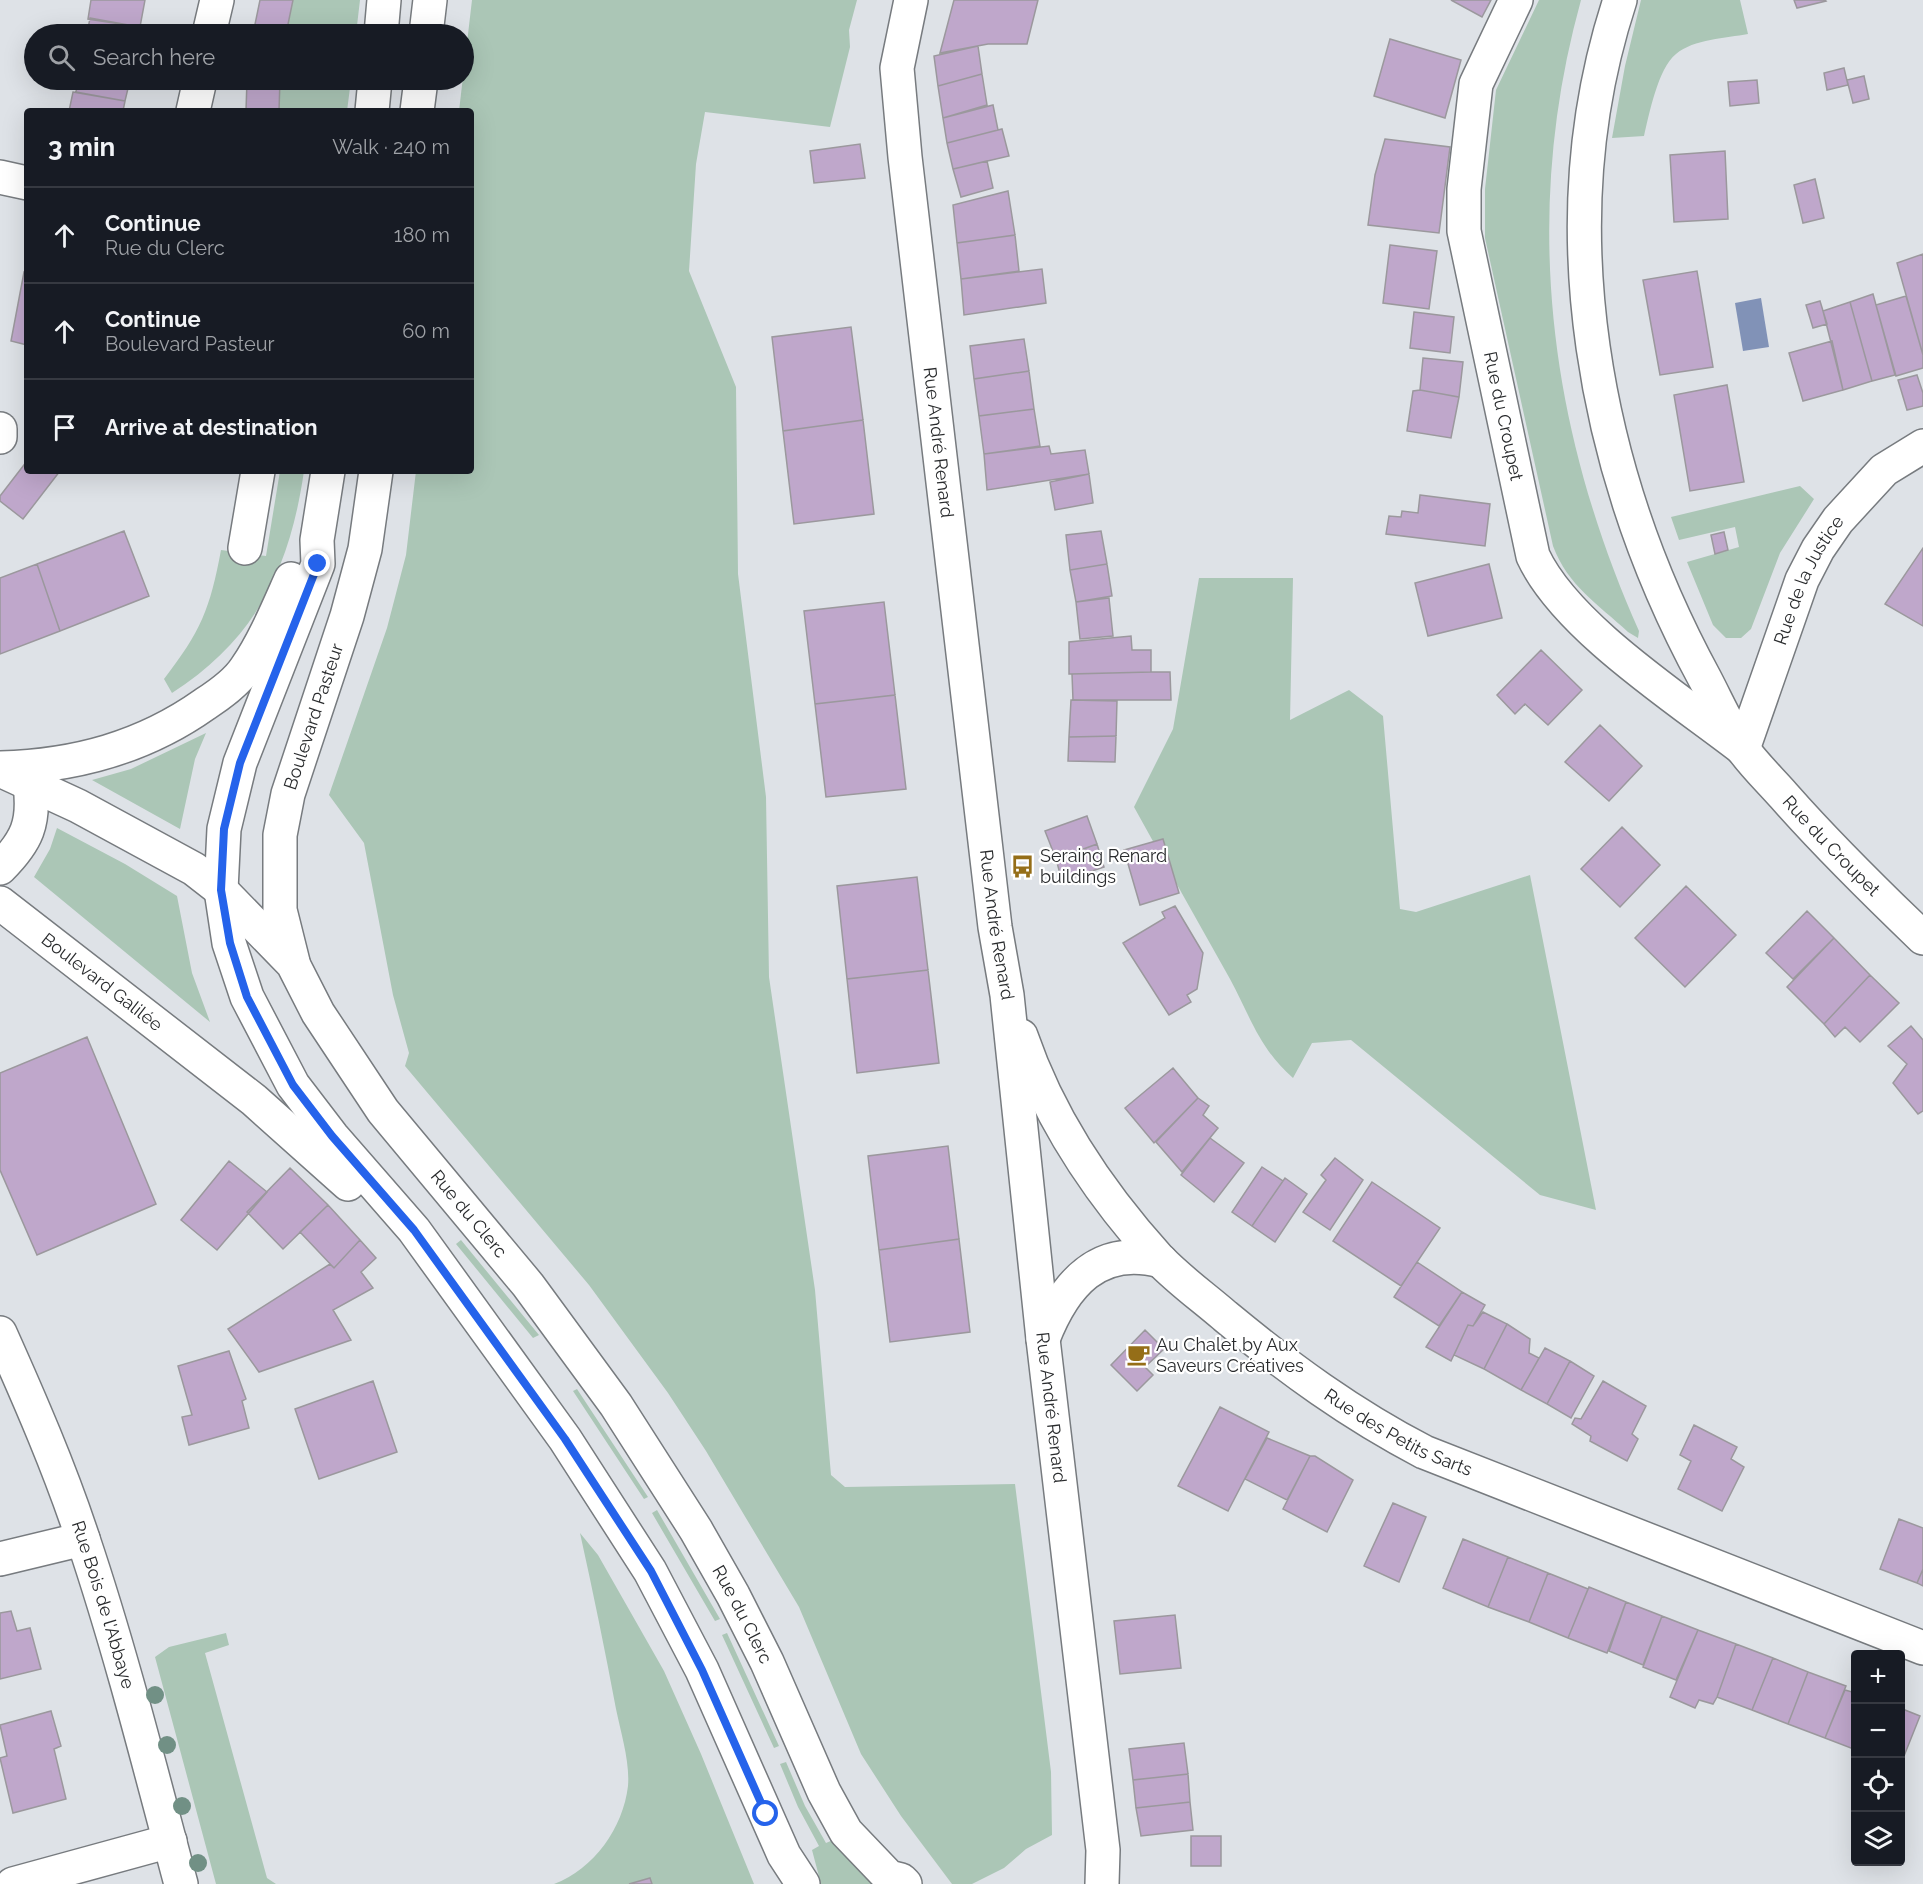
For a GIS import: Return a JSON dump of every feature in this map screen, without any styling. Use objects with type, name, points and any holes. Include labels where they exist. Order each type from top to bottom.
[{"type":"street","points":[[211,24],[217,0]]},
{"type":"street","points":[[382,24],[384,0]]},
{"type":"street","points":[[427,24],[430,0]]},
{"type":"street","name":"Rue André Renard","points":[[911,0],[897,68],[905,157],[994,917],[1007,995],[1043,1339],[1102,1850],[1102,1884]]},
{"type":"street","name":"Rue du Croupet","points":[[1516,0],[1476,84],[1463,213],[1468,251],[1533,556],[1559,598],[1618,652],[1743,749],[1830,848],[1923,938]]},
{"type":"street","name":"Rue du Croupet","points":[[1620,0],[1603,66],[1592,124],[1586,194],[1585,249],[1588,317],[1598,383],[1617,467],[1643,546],[1676,626],[1743,749]]},
{"type":"street","points":[[194,108],[198,90]]},
{"type":"street","points":[[372,108],[374,90]]},
{"type":"street","points":[[417,108],[420,90]]},
{"type":"street","points":[[0,177],[24,182]]},
{"type":"street","points":[[0,429],[0,437]]},
{"type":"street","name":"Rue de la Justice","points":[[1743,749],[1802,580],[1818,549],[1838,520],[1884,470],[1923,446]]},
{"type":"street","points":[[245,548],[257,474]]},
{"type":"street","points":[[327,474],[316,540],[318,564],[240,763],[224,829],[221,890],[230,943],[247,997],[293,1085],[332,1136],[414,1230],[565,1439],[651,1571],[702,1670],[784,1855],[800,1881]]},
{"type":"street","name":"Boulevard Pasteur","points":[[293,964],[280,910],[280,835],[288,794],[347,616],[365,549],[376,474]]},
{"type":"street","points":[[0,769],[39,767],[108,753],[150,737],[184,719],[215,697],[246,670],[283,599],[300,558],[316,540]]},
{"type":"street","points":[[0,769],[78,806],[194,869],[221,890]]},
{"type":"street","points":[[0,868],[22,842],[31,824],[33,809],[30,784]]},
{"type":"street","name":"Rue du Clerc","points":[[221,890],[293,964],[318,1013],[383,1111],[528,1285],[616,1405],[696,1530],[733,1595],[767,1662],[824,1792],[846,1832],[889,1877],[901,1880],[905,1884]]},
{"type":"street","name":"Boulevard Galilée","points":[[0,903],[14,923],[204,1060],[327,1163],[378,1217],[414,1230]]},
{"type":"street","name":"Rue des Petits Sarts","points":[[1007,995],[1022,1040],[1046,1096],[1084,1162],[1126,1220],[1161,1261],[1283,1363],[1373,1425],[1424,1452],[1923,1648]]},
{"type":"street","points":[[1043,1339],[1069,1288],[1100,1264],[1120,1258],[1141,1256],[1161,1261]]},
{"type":"street","name":"Rue Bois de l'Abbaye","points":[[0,1333],[32,1404],[83,1539],[119,1654],[181,1884]]},
{"type":"street","points":[[0,1559],[83,1539]]},
{"type":"street","points":[[13,1884],[170,1841]]},
{"type":"street","name":"Rue André Renard","points":[[1092,1884],[1102,1850]]},
{"type":"green space","points":[[293,0],[360,0],[357,24],[288,24]]},
{"type":"green space","points":[[472,0],[857,0],[849,30],[850,47],[830,127],[705,112],[696,164],[689,271],[736,387],[738,574],[766,797],[769,977],[815,1290],[831,1475],[845,1487],[1015,1484],[1051,1772],[1052,1835],[1026,1849],[1004,1868],[972,1884],[952,1884],[901,1816],[861,1754],[799,1607],[706,1451],[668,1393],[589,1285],[405,1066],[409,1053],[393,995],[364,843],[329,795],[387,628],[406,555],[416,474],[474,474],[474,108],[459,108],[461,90],[474,90],[474,24],[469,24]]},
{"type":"green space","points":[[1539,0],[1581,0],[1563,81],[1552,161],[1549,241],[1554,321],[1565,400],[1584,478],[1608,555],[1639,631],[1638,638],[1628,632],[1575,583],[1559,560],[1553,546],[1485,238],[1485,189],[1496,90]]},
{"type":"green space","points":[[1641,0],[1740,0],[1748,34],[1701,42],[1676,54],[1659,81],[1644,136],[1612,138],[1625,66]]},
{"type":"green space","points":[[280,90],[350,90],[347,108],[279,108]]},
{"type":"green space","points":[[280,474],[303,474],[289,539],[278,570],[264,598],[247,625],[226,649],[201,672],[172,693],[164,679],[187,647],[202,619],[213,588],[221,550],[266,556]]},
{"type":"green space","points":[[1800,486],[1814,499],[1780,553],[1751,629],[1741,638],[1726,638],[1713,625],[1687,562],[1739,547],[1735,527],[1679,540],[1671,517]]},
{"type":"green space","points":[[1199,578],[1293,578],[1290,720],[1349,690],[1383,716],[1400,909],[1416,912],[1530,875],[1596,1210],[1540,1195],[1351,1040],[1312,1043],[1293,1078],[1281,1067],[1264,1044],[1134,807],[1173,729]]},
{"type":"green space","points":[[206,733],[195,759],[180,829],[92,780],[131,769]]},
{"type":"green space","points":[[57,828],[125,864],[177,896],[192,973],[210,1022],[34,877],[50,849]]},
{"type":"green space","points":[[461,1240],[539,1335],[533,1338],[456,1244]]},
{"type":"green space","points":[[577,1389],[648,1497],[644,1499],[573,1391]]},
{"type":"green space","points":[[657,1510],[720,1619],[715,1621],[652,1513]]},
{"type":"green space","points":[[580,1533],[598,1555],[664,1671],[754,1884],[652,1884],[650,1878],[629,1884],[554,1884],[582,1868],[604,1845],[620,1817],[628,1786],[625,1748]]},
{"type":"green space","points":[[226,1633],[229,1645],[205,1653],[267,1878],[276,1884],[216,1884],[155,1657],[169,1647]]},
{"type":"green space","points":[[727,1633],[779,1746],[774,1748],[722,1635]]},
{"type":"green space","points":[[786,1762],[805,1806],[826,1843],[833,1840],[879,1884],[821,1884],[812,1850],[819,1846],[798,1807],[780,1764]]},
{"type":"water","points":[[1761,298],[1769,347],[1743,351],[1735,303]]},
{"type":"building","points":[[91,0],[145,0],[141,24],[120,24],[88,19]]},
{"type":"building","points":[[260,0],[293,0],[288,24],[255,24]]},
{"type":"building","points":[[954,0],[1038,0],[1027,44],[988,44],[940,53]]},
{"type":"building","points":[[1451,0],[1491,0],[1482,17]]},
{"type":"building","points":[[1794,0],[1825,0],[1826,1],[1797,8]]},
{"type":"building","points":[[90,18],[123,24],[89,24]]},
{"type":"building","points":[[1390,39],[1461,60],[1445,118],[1374,96]]},
{"type":"building","points":[[978,46],[982,74],[938,86],[934,56]]},
{"type":"building","points":[[1844,68],[1848,85],[1827,90],[1824,73]]},
{"type":"building","points":[[982,74],[987,105],[943,118],[938,86]]},
{"type":"building","points":[[1864,76],[1869,99],[1853,103],[1847,80]]},
{"type":"building","points":[[1757,80],[1759,103],[1730,106],[1728,82]]},
{"type":"building","points":[[76,90],[128,90],[125,101],[76,92]]},
{"type":"building","points":[[247,90],[280,90],[279,108],[246,108]]},
{"type":"building","points":[[73,92],[125,101],[124,108],[70,108]]},
{"type":"building","points":[[993,105],[998,130],[947,143],[943,118]]},
{"type":"building","points":[[1002,129],[1009,156],[953,169],[947,143]]},
{"type":"building","points":[[1385,139],[1450,147],[1439,233],[1368,225],[1375,175]]},
{"type":"building","points":[[860,144],[865,178],[814,183],[810,151]]},
{"type":"building","points":[[1725,151],[1728,219],[1674,222],[1670,155]]},
{"type":"building","points":[[987,161],[993,188],[961,197],[953,169]]},
{"type":"building","points":[[1815,179],[1824,218],[1803,223],[1794,185]]},
{"type":"building","points":[[1008,191],[1015,235],[957,243],[953,205]]},
{"type":"building","points":[[1015,235],[1019,271],[961,279],[957,243]]},
{"type":"building","points":[[1390,245],[1437,251],[1429,309],[1383,303]]},
{"type":"building","points":[[1923,254],[1923,355],[1897,263]]},
{"type":"building","points":[[1042,269],[1046,303],[964,315],[961,279]]},
{"type":"building","points":[[1697,271],[1713,367],[1660,375],[1643,280]]},
{"type":"building","points":[[24,272],[24,344],[11,341]]},
{"type":"building","points":[[1873,294],[1895,375],[1872,381],[1850,302]]},
{"type":"building","points":[[1906,296],[1923,355],[1923,368],[1896,376],[1876,305]]},
{"type":"building","points":[[1820,301],[1827,324],[1813,328],[1806,305]]},
{"type":"building","points":[[1850,302],[1872,381],[1843,390],[1823,311]]},
{"type":"building","points":[[1414,312],[1454,317],[1450,353],[1410,348]]},
{"type":"building","points":[[851,327],[863,420],[783,431],[772,337]]},
{"type":"building","points":[[1024,339],[1029,371],[974,379],[970,346]]},
{"type":"building","points":[[1832,341],[1843,390],[1803,401],[1789,353]]},
{"type":"building","points":[[1423,358],[1463,362],[1459,397],[1420,390]]},
{"type":"building","points":[[1029,371],[1034,409],[979,416],[974,379]]},
{"type":"building","points":[[1917,375],[1923,393],[1923,406],[1907,410],[1898,380]]},
{"type":"building","points":[[1727,385],[1744,482],[1690,491],[1674,395]]},
{"type":"building","points":[[1420,390],[1459,397],[1451,438],[1407,431],[1413,391]]},
{"type":"building","points":[[1034,409],[1040,446],[984,454],[979,416]]},
{"type":"building","points":[[863,420],[874,514],[794,524],[783,431]]},
{"type":"building","points":[[1049,446],[1051,454],[1085,450],[1089,474],[987,490],[984,454]]},
{"type":"building","points":[[24,465],[24,474],[58,474],[23,519],[0,501],[0,496]]},
{"type":"building","points":[[1089,474],[1093,503],[1055,510],[1050,482]]},
{"type":"building","points":[[1420,495],[1490,504],[1485,546],[1386,534],[1389,516],[1401,517],[1402,511],[1418,513]]},
{"type":"building","points":[[124,531],[149,596],[60,631],[37,564]]},
{"type":"building","points":[[1101,531],[1107,564],[1070,570],[1066,535]]},
{"type":"building","points":[[1724,532],[1728,550],[1715,554],[1711,535]]},
{"type":"building","points":[[1923,548],[1923,626],[1885,604]]},
{"type":"building","points":[[37,564],[60,631],[0,654],[0,578]]},
{"type":"building","points":[[1107,564],[1112,596],[1076,602],[1070,570]]},
{"type":"building","points":[[1489,564],[1502,618],[1428,636],[1415,583]]},
{"type":"building","points":[[1109,598],[1113,636],[1080,639],[1076,602]]},
{"type":"building","points":[[884,602],[895,695],[815,704],[804,611]]},
{"type":"building","points":[[1131,636],[1132,650],[1151,650],[1151,672],[1069,674],[1069,642]]},
{"type":"building","points":[[1541,650],[1582,690],[1548,725],[1525,704],[1515,714],[1497,695]]},
{"type":"building","points":[[1170,672],[1171,700],[1073,700],[1072,674]]},
{"type":"building","points":[[895,695],[906,789],[826,797],[815,704]]},
{"type":"building","points":[[1071,700],[1117,701],[1116,736],[1069,737]]},
{"type":"building","points":[[1600,725],[1642,766],[1609,801],[1565,762]]},
{"type":"building","points":[[1116,736],[1115,762],[1068,761],[1069,737]]},
{"type":"building","points":[[1087,816],[1097,844],[1056,859],[1045,831]]},
{"type":"building","points":[[1622,827],[1660,865],[1620,907],[1581,869]]},
{"type":"building","points":[[1163,839],[1179,893],[1140,905],[1124,850]]},
{"type":"building","points":[[1097,844],[1104,867],[1062,881],[1056,859]]},
{"type":"building","points":[[917,877],[928,970],[847,979],[837,886]]},
{"type":"building","points":[[1686,886],[1736,935],[1685,987],[1635,938]]},
{"type":"building","points":[[1175,906],[1203,953],[1197,989],[1187,995],[1191,1002],[1169,1015],[1123,943],[1165,918],[1162,912]]},
{"type":"building","points":[[1807,911],[1834,938],[1793,979],[1766,953]]},
{"type":"building","points":[[1834,938],[1870,975],[1824,1024],[1787,987]]},
{"type":"building","points":[[928,970],[939,1063],[857,1073],[847,979]]},
{"type":"building","points":[[1870,975],[1899,1003],[1860,1042],[1845,1027],[1835,1037],[1824,1024]]},
{"type":"building","points":[[1911,1026],[1923,1040],[1923,1111],[1918,1114],[1893,1083],[1907,1064],[1888,1046]]},
{"type":"building","points":[[87,1037],[156,1204],[37,1255],[0,1170],[0,1073]]},
{"type":"building","points":[[1173,1068],[1198,1098],[1154,1143],[1125,1108]]},
{"type":"building","points":[[1198,1098],[1209,1106],[1203,1115],[1218,1128],[1182,1172],[1156,1142]]},
{"type":"building","points":[[1210,1138],[1244,1163],[1214,1202],[1181,1175]]},
{"type":"building","points":[[948,1146],[959,1239],[879,1250],[868,1156]]},
{"type":"building","points":[[1335,1158],[1363,1180],[1330,1230],[1303,1212],[1326,1180],[1321,1175]]},
{"type":"building","points":[[229,1161],[267,1192],[217,1250],[181,1220]]},
{"type":"building","points":[[1262,1167],[1283,1181],[1252,1226],[1232,1212]]},
{"type":"building","points":[[290,1168],[328,1205],[283,1249],[247,1212]]},
{"type":"building","points":[[1285,1178],[1307,1194],[1275,1242],[1252,1226]]},
{"type":"building","points":[[1372,1182],[1440,1228],[1401,1286],[1333,1241]]},
{"type":"building","points":[[328,1205],[360,1240],[334,1268],[300,1232]]},
{"type":"building","points":[[959,1239],[970,1332],[890,1342],[879,1250]]},
{"type":"building","points":[[360,1240],[376,1258],[361,1272],[373,1288],[333,1310],[351,1340],[259,1372],[228,1329],[330,1264],[334,1268]]},
{"type":"building","points":[[1417,1262],[1462,1292],[1439,1326],[1394,1297]]},
{"type":"building","points":[[1462,1292],[1485,1305],[1473,1326],[1468,1325],[1451,1361],[1426,1347]]},
{"type":"building","points":[[1483,1312],[1507,1324],[1484,1369],[1454,1355],[1468,1325],[1473,1326]]},
{"type":"building","points":[[1507,1324],[1530,1339],[1529,1353],[1539,1358],[1521,1390],[1484,1369]]},
{"type":"building","points":[[1145,1330],[1164,1349],[1145,1367],[1153,1375],[1137,1391],[1111,1365]]},
{"type":"building","points":[[1545,1348],[1570,1361],[1547,1404],[1521,1390]]},
{"type":"building","points":[[229,1351],[246,1399],[242,1401],[249,1428],[189,1445],[182,1417],[192,1415],[178,1366]]},
{"type":"building","points":[[1570,1361],[1594,1376],[1571,1418],[1547,1404]]},
{"type":"building","points":[[373,1381],[397,1452],[319,1479],[295,1409]]},
{"type":"building","points":[[1603,1381],[1646,1406],[1632,1434],[1638,1439],[1627,1461],[1590,1441],[1591,1436],[1572,1424],[1575,1418],[1581,1419]]},
{"type":"building","points":[[1220,1407],[1269,1432],[1228,1511],[1178,1486]]},
{"type":"building","points":[[1694,1425],[1737,1447],[1731,1459],[1744,1467],[1722,1511],[1678,1489],[1691,1461],[1680,1455]]},
{"type":"building","points":[[1267,1438],[1310,1456],[1287,1500],[1245,1479]]},
{"type":"building","points":[[1310,1456],[1315,1456],[1353,1480],[1327,1532],[1283,1509]]},
{"type":"building","points":[[1393,1503],[1426,1517],[1399,1582],[1364,1566]]},
{"type":"building","points":[[1899,1519],[1923,1528],[1923,1569],[1917,1583],[1880,1569]]},
{"type":"building","points":[[1463,1539],[1508,1557],[1488,1607],[1443,1588]]},
{"type":"building","points":[[1508,1557],[1548,1573],[1529,1622],[1488,1607]]},
{"type":"building","points":[[1923,1569],[1923,1586],[1917,1583]]},
{"type":"building","points":[[1548,1573],[1588,1589],[1568,1638],[1529,1622]]},
{"type":"building","points":[[1589,1587],[1626,1602],[1607,1653],[1568,1638]]},
{"type":"building","points":[[1626,1602],[1662,1616],[1643,1665],[1609,1651]]},
{"type":"building","points":[[11,1611],[17,1631],[30,1628],[41,1669],[0,1679],[0,1613]]},
{"type":"building","points":[[1175,1615],[1181,1668],[1120,1674],[1114,1621]]},
{"type":"building","points":[[1662,1616],[1698,1630],[1676,1680],[1643,1667]]},
{"type":"building","points":[[1698,1630],[1736,1644],[1713,1704],[1699,1700],[1695,1708],[1670,1697]]},
{"type":"building","points":[[1736,1644],[1773,1658],[1752,1710],[1717,1697]]},
{"type":"building","points":[[1773,1658],[1808,1672],[1788,1724],[1752,1710]]},
{"type":"building","points":[[1808,1672],[1846,1686],[1825,1738],[1788,1724]]},
{"type":"building","points":[[1845,1690],[1851,1692],[1851,1748],[1825,1738]]},
{"type":"building","points":[[1905,1710],[1920,1716],[1905,1754]]},
{"type":"building","points":[[51,1711],[61,1746],[54,1749],[66,1799],[13,1813],[0,1758],[7,1756],[0,1725]]},
{"type":"building","points":[[1184,1743],[1188,1774],[1133,1780],[1129,1749]]},
{"type":"building","points":[[1188,1774],[1190,1802],[1136,1808],[1133,1780]]},
{"type":"building","points":[[1190,1802],[1193,1830],[1141,1836],[1136,1808]]},
{"type":"building","points":[[1191,1836],[1221,1836],[1221,1866],[1191,1866]]},
{"type":"building","points":[[650,1878],[652,1884],[629,1884]]},
{"type":"place","name":"Seraing Renard buildings","points":[[1022,866]]},
{"type":"place","name":"Au Chalet by Aux Saveurs Créatives","points":[[1138,1355]]},
{"type":"route","points":[[318,564],[240,763],[224,829],[220,873],[221,890],[230,943],[247,997],[293,1085],[332,1136],[414,1230],[565,1439],[651,1571],[702,1670],[766,1814]]}]
